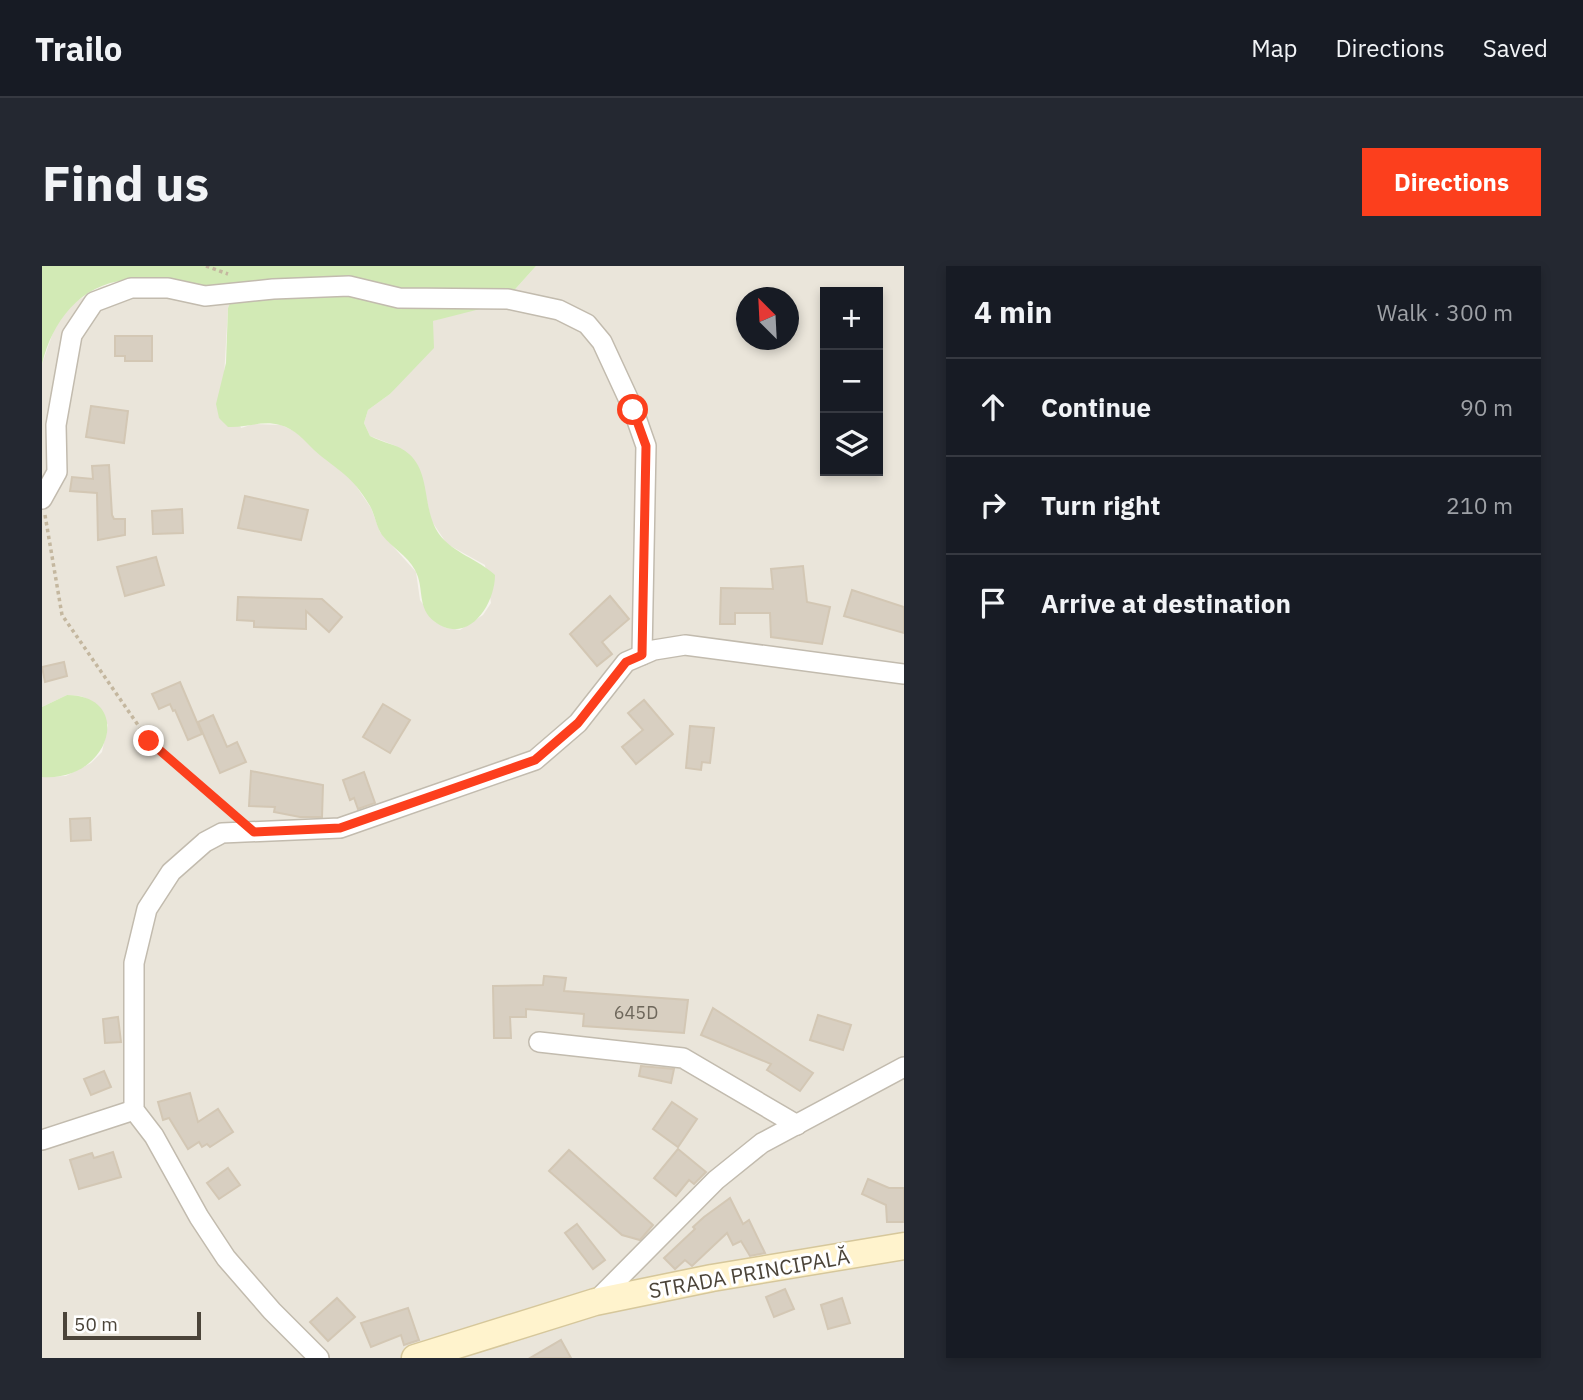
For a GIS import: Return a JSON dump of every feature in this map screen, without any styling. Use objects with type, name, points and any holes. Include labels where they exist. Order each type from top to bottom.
[{"type":"street","points":[[42,499],[57,472],[56,425],[72,335],[94,302],[131,288],[168,288],[205,296],[273,289],[349,286],[399,298],[509,299],[559,310],[587,324],[602,342],[646,446],[642,655]]},
{"type":"street","points":[[319,1358],[272,1311],[226,1258],[199,1217],[154,1136],[134,1110],[134,963],[147,909],[171,872],[205,842],[222,833],[340,828],[535,760],[578,723],[626,662],[642,655],[685,645],[904,674]]},
{"type":"street","points":[[539,1042],[683,1058],[797,1125]]},
{"type":"street","name":"STRADA PRINCIPALĂ","points":[[595,1302],[716,1180],[762,1143],[904,1068]]},
{"type":"street","points":[[42,1140],[134,1110]]},
{"type":"street","name":"STRADA PRINCIPALĂ","points":[[415,1358],[595,1302],[712,1278],[904,1246]]},
{"type":"path","points":[[42,499],[62,615],[149,741],[254,832]]},
{"type":"shaded area","points":[[536,266],[904,266],[904,1358],[42,1358],[42,777],[66,776],[91,763],[102,752],[108,725],[93,702],[81,696],[67,695],[42,707],[42,364],[57,321],[75,302],[101,287],[128,280],[234,295],[228,308],[224,377],[241,428],[254,424],[281,425],[294,431],[348,474],[371,508],[380,532],[416,572],[420,600],[435,622],[446,628],[460,630],[483,615],[491,603],[485,565],[447,544],[431,520],[425,492],[396,446],[370,436],[364,423],[368,410],[390,394],[404,377],[433,321],[509,296]]},
{"type":"green space","points":[[42,266],[536,266],[509,296],[484,308],[433,321],[434,348],[390,394],[368,410],[364,423],[370,436],[400,448],[416,462],[424,481],[430,514],[445,541],[495,575],[494,587],[485,609],[468,626],[458,629],[447,628],[435,622],[425,610],[415,570],[382,535],[372,509],[351,480],[290,429],[273,424],[228,427],[219,418],[216,404],[226,363],[228,308],[233,296],[150,281],[127,280],[110,283],[82,297],[71,308],[53,334],[42,364]]},
{"type":"green space","points":[[67,695],[88,699],[101,709],[107,722],[106,738],[98,753],[85,766],[66,775],[42,777],[42,707]]},
{"type":"building","points":[[115,336],[152,336],[152,361],[125,361],[125,356],[115,356]]},
{"type":"building","points":[[91,406],[128,411],[124,443],[86,437]]},
{"type":"building","points":[[109,465],[112,515],[114,519],[125,519],[125,535],[98,540],[97,493],[70,491],[72,477],[93,479],[92,466]]},
{"type":"building","points":[[245,496],[308,510],[301,540],[238,528]]},
{"type":"building","points":[[182,509],[183,533],[153,534],[152,511]]},
{"type":"building","points":[[156,557],[164,585],[125,596],[117,567]]},
{"type":"building","points":[[803,566],[807,602],[830,607],[822,644],[771,637],[770,613],[735,613],[735,624],[720,624],[721,588],[773,589],[771,569]]},
{"type":"building","points":[[852,590],[904,607],[904,633],[844,616]]},
{"type":"building","points":[[610,596],[629,619],[602,642],[612,654],[597,666],[570,634]]},
{"type":"building","points":[[238,597],[322,599],[342,617],[329,632],[306,611],[306,629],[254,627],[254,621],[237,620]]},
{"type":"building","points":[[64,662],[67,676],[45,682],[42,667]]},
{"type":"building","points":[[180,682],[202,734],[188,740],[175,710],[173,711],[170,704],[159,709],[152,694]]},
{"type":"building","points":[[644,700],[673,734],[636,764],[622,747],[643,730],[628,713]]},
{"type":"building","points":[[383,704],[410,720],[390,753],[363,737]]},
{"type":"building","points":[[213,715],[227,747],[237,742],[246,762],[220,773],[198,722]]},
{"type":"building","points":[[690,726],[714,728],[710,763],[702,762],[701,770],[686,768]]},
{"type":"building","points":[[251,771],[323,785],[322,817],[300,817],[274,812],[275,807],[249,806]]},
{"type":"building","points":[[364,772],[375,803],[358,809],[354,798],[350,800],[343,780]]},
{"type":"building","points":[[90,818],[91,840],[71,841],[70,819]]},
{"type":"building","points":[[544,976],[566,978],[564,991],[688,1000],[684,1033],[583,1026],[584,1014],[526,1009],[526,1017],[510,1017],[511,1038],[494,1038],[493,986],[543,985]]},
{"type":"building","points":[[713,1008],[813,1073],[800,1091],[767,1070],[771,1064],[701,1035]]},
{"type":"building","points":[[818,1015],[851,1025],[843,1050],[810,1040]]},
{"type":"building","points":[[118,1017],[121,1042],[105,1043],[103,1019]]},
{"type":"building","points":[[641,1066],[674,1069],[671,1083],[639,1076]]},
{"type":"building","points":[[104,1071],[111,1087],[91,1095],[84,1079]]},
{"type":"building","points":[[190,1093],[198,1122],[218,1109],[233,1132],[210,1147],[207,1144],[202,1147],[199,1142],[188,1149],[169,1118],[163,1120],[158,1102]]},
{"type":"building","points":[[672,1102],[697,1119],[678,1147],[653,1129]]},
{"type":"building","points":[[678,1149],[706,1172],[694,1184],[689,1180],[676,1196],[654,1178]]},
{"type":"building","points":[[569,1150],[653,1225],[640,1240],[622,1235],[549,1171]]},
{"type":"building","points":[[113,1152],[121,1177],[79,1189],[70,1160],[92,1153],[94,1158]]},
{"type":"building","points":[[228,1168],[240,1185],[219,1199],[207,1183]]},
{"type":"building","points":[[868,1179],[889,1188],[904,1188],[904,1222],[887,1222],[886,1205],[862,1194]]},
{"type":"building","points":[[730,1198],[743,1224],[749,1220],[765,1253],[750,1256],[741,1241],[733,1245],[727,1233],[692,1266],[685,1260],[675,1269],[664,1258],[704,1217]]},
{"type":"building","points":[[577,1224],[605,1260],[593,1269],[565,1233]]},
{"type":"building","points":[[785,1289],[794,1309],[774,1317],[766,1297]]},
{"type":"building","points":[[337,1298],[355,1317],[328,1341],[310,1322]]},
{"type":"building","points":[[842,1298],[850,1323],[828,1329],[821,1305]]},
{"type":"building","points":[[408,1308],[419,1340],[404,1345],[401,1335],[371,1347],[361,1323]]},
{"type":"building","points":[[561,1340],[571,1358],[530,1358]]},
{"type":"route","points":[[149,741],[254,832],[340,828],[535,760],[578,723],[626,662],[642,655],[646,446],[633,410]]}]
